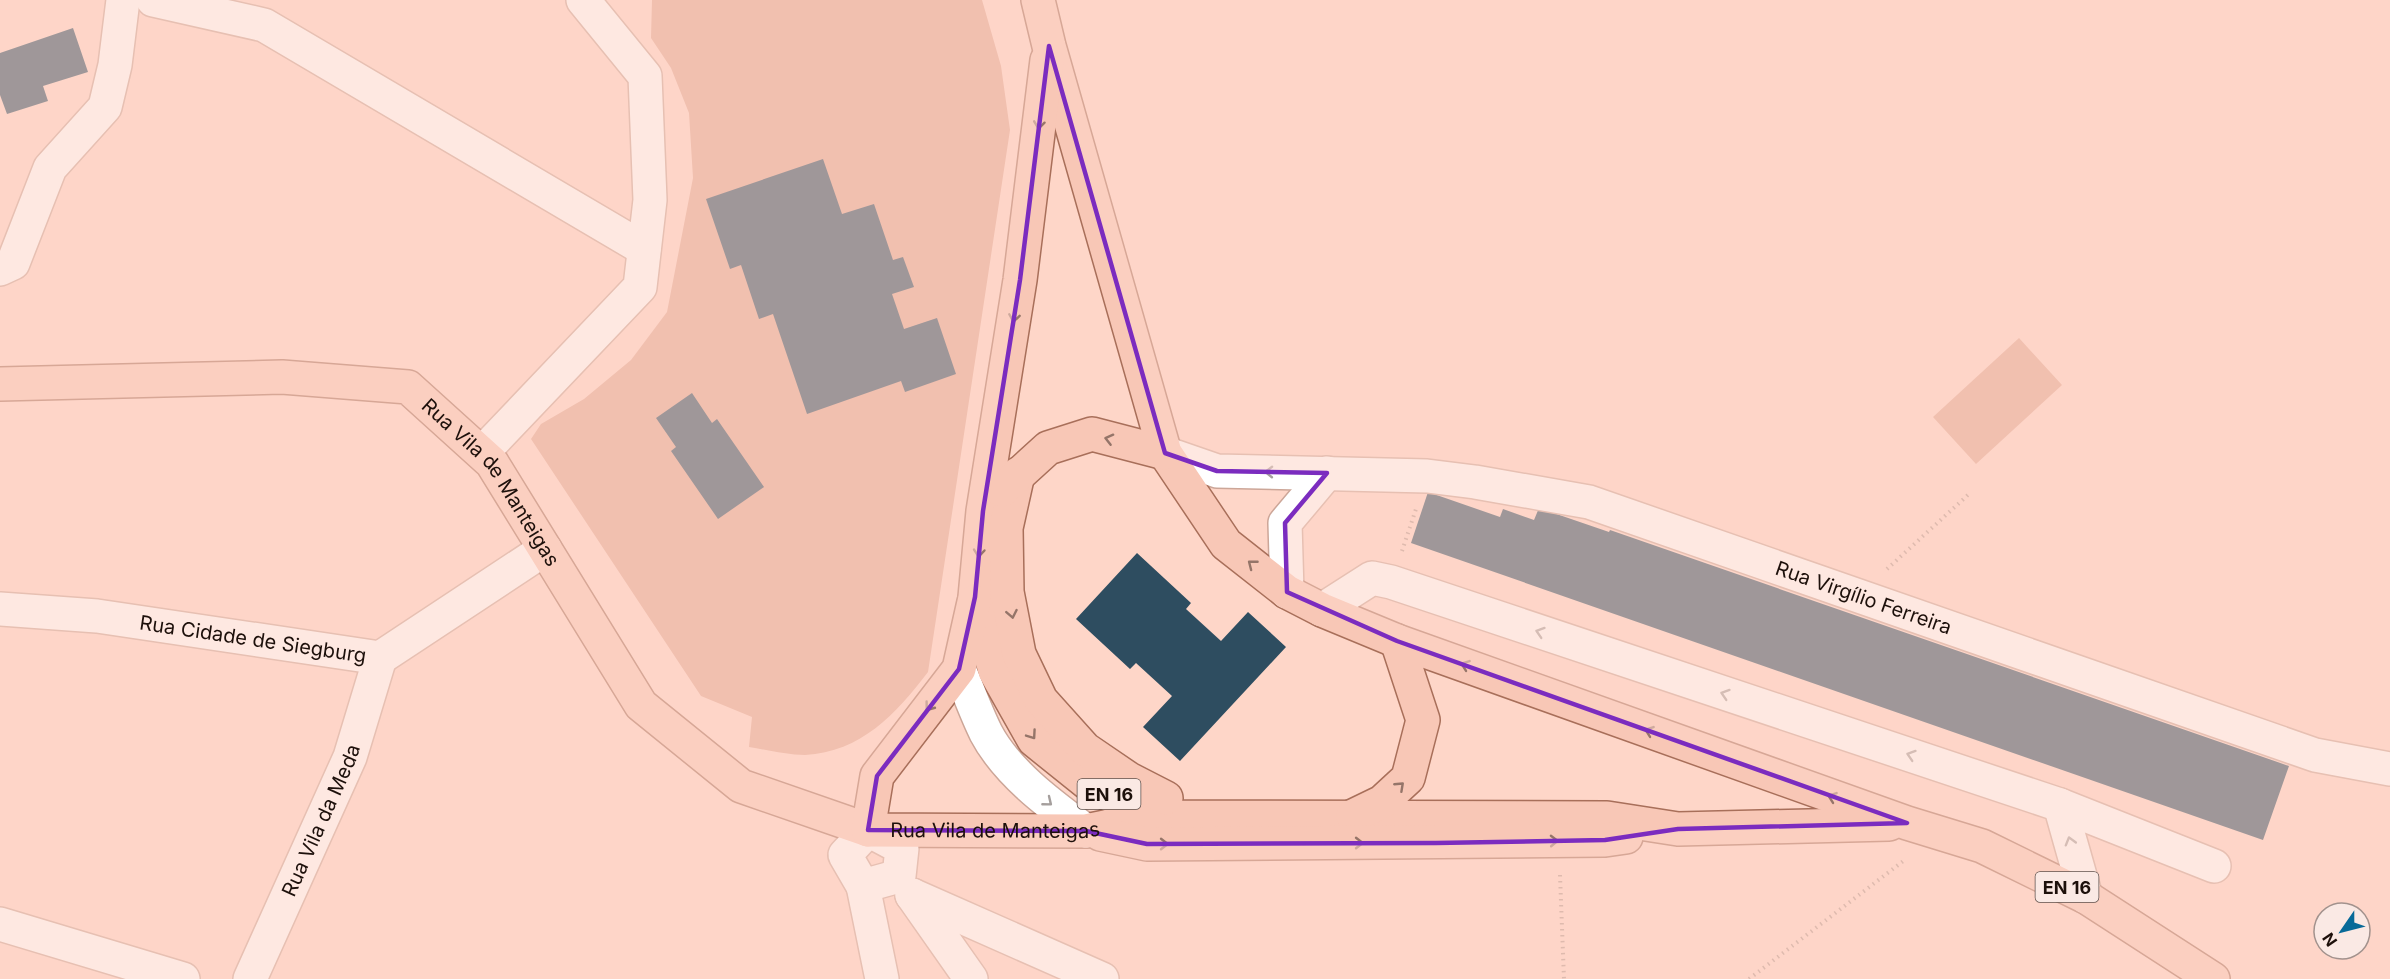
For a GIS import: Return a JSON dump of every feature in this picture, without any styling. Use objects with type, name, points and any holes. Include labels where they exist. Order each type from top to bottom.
[{"type":"main road","name":"EN 16","points":[[1038,0],[1049,46],[1165,453],[1226,544],[1287,592],[1322,610],[1397,641],[1907,824],[1982,846],[2086,897],[2213,979]]},
{"type":"main road","name":"EN 16","points":[[1049,46],[1020,280],[983,511],[975,597],[995,671],[1034,740],[1090,785],[1154,817],[1607,818],[1678,829]]},
{"type":"main road","name":"Rua Vila de Manteigas","points":[[0,384],[282,377],[408,387],[492,463],[641,705],[741,786],[868,830],[1086,831],[1154,817]]},
{"type":"main road","points":[[983,511],[1018,474],[1048,448],[1092,435],[1165,453]]},
{"type":"main road","name":"EN 16","points":[[1018,474],[1005,528],[1007,592],[1019,654],[1041,700],[1085,749],[1129,779],[1204,817]]},
{"type":"main road","name":"Rua Vila de Manteigas","points":[[868,830],[877,776],[959,669],[975,597]]},
{"type":"main road","points":[[1352,817],[1383,802],[1408,778],[1423,720],[1397,641]]},
{"type":"main road","name":"EN 16","points":[[1086,831],[1147,844],[1559,841],[1605,840],[1678,829],[1907,824]]},
{"type":"street","points":[[0,269],[14,263],[50,168],[105,108],[115,65],[123,0]]},
{"type":"street","points":[[153,0],[264,25],[644,249]]},
{"type":"street","points":[[482,453],[640,287],[650,200],[645,76],[583,0]]},
{"type":"street","name":"Rua Virgílio Ferreira","points":[[1165,453],[1217,471],[1427,476],[1476,482],[1588,502],[2315,755],[2390,769]]},
{"type":"street","points":[[1287,592],[1285,523],[1327,473]]},
{"type":"street","name":"Rua Cidade de Siegburg","points":[[0,609],[97,616],[380,658],[545,549]]},
{"type":"street","points":[[1322,610],[1372,579],[1391,582],[2060,805],[2214,866]]},
{"type":"street","name":"Rua Vila da Meda","points":[[250,979],[350,757],[380,658]]},
{"type":"street","points":[[959,669],[987,735],[1000,752],[1020,777],[1047,802],[1086,831]]},
{"type":"street","points":[[2060,805],[2086,897]]},
{"type":"street","points":[[882,979],[863,886],[845,855],[868,830],[902,849],[905,886],[971,979]]},
{"type":"street","points":[[863,886],[905,886],[1102,979]]},
{"type":"street","points":[[0,924],[183,979]]},
{"type":"path","points":[[1391,582],[1427,476]]},
{"type":"path","points":[[1858,596],[1969,494]]},
{"type":"path","points":[[1749,979],[1939,833]]},
{"type":"path","points":[[1559,841],[1564,979]]},
{"type":"highlighted area","points":[[1049,46],[1165,453],[1217,471],[1327,473],[1285,523],[1287,592],[1397,641],[1907,823],[1678,829],[1605,840],[1436,843],[1147,844],[1086,831],[868,830],[877,776],[959,669],[975,597],[983,511],[1020,280]]},
{"type":"shaded area","points":[[652,0],[982,0],[1001,66],[1010,130],[928,672],[890,716],[876,728],[843,747],[825,752],[798,755],[749,747],[752,717],[701,696],[531,439],[541,424],[584,399],[631,360],[667,312],[693,178],[689,113],[671,68],[651,38]]},
{"type":"shaded area","points":[[2019,338],[2062,385],[1976,464],[1933,417]]},
{"type":"building","points":[[73,28],[88,72],[43,86],[48,101],[7,114],[0,95],[0,53]]},
{"type":"building","points":[[823,159],[842,214],[874,204],[893,260],[903,257],[914,287],[892,294],[904,329],[937,318],[956,374],[905,392],[901,381],[807,414],[773,314],[759,319],[741,265],[730,269],[706,199]]},
{"type":"building","points":[[692,393],[712,423],[717,419],[764,487],[718,519],[671,451],[676,447],[656,418]]},
{"type":"building","points":[[1428,492],[1500,517],[1503,509],[1534,520],[1539,508],[1609,532],[1610,530],[2289,766],[2263,840],[1411,543]]},
{"type":"building","points":[[1137,553],[1191,603],[1186,609],[1221,641],[1248,612],[1286,647],[1180,761],[1143,727],[1172,696],[1136,663],[1130,669],[1076,619]]}]
